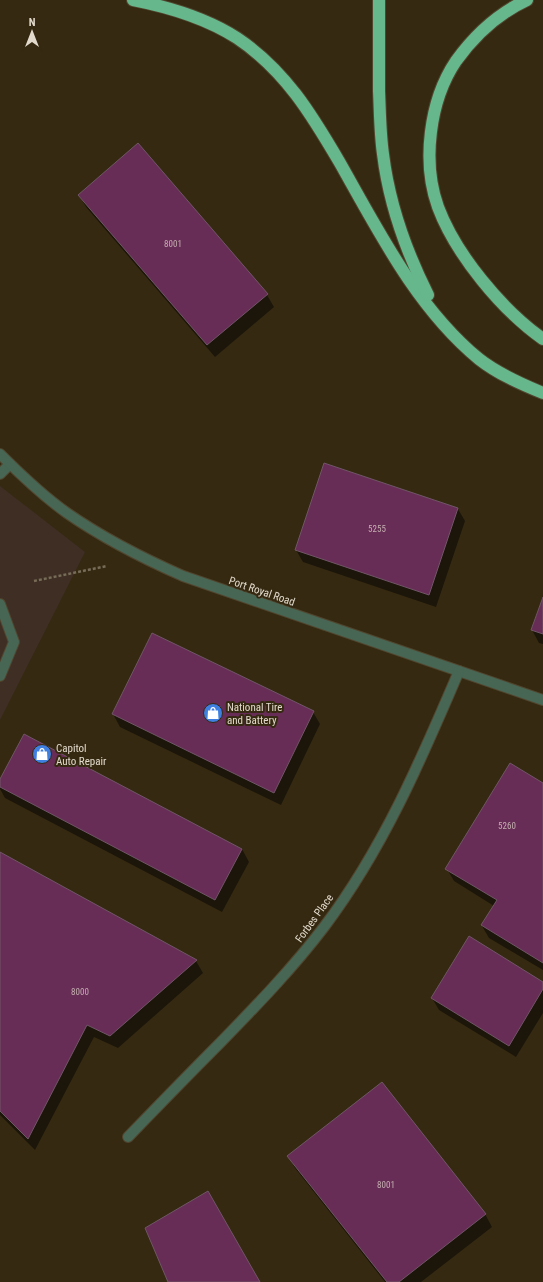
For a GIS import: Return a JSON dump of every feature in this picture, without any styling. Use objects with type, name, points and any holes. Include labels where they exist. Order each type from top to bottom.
[{"type":"highway","points":[[133,0],[163,6],[210,23],[237,39],[266,62],[293,89],[316,123],[395,258],[420,295],[455,336],[480,360],[511,379],[543,393]]},
{"type":"highway","points":[[379,0],[380,126],[387,178],[398,220],[416,272],[431,301],[455,336]]},
{"type":"highway","points":[[527,0],[504,14],[486,28],[455,62],[443,86],[435,109],[431,133],[431,180],[438,206],[449,232],[483,281],[505,306],[543,339]]},
{"type":"street","name":"Port Royal Road","points":[[0,454],[29,482],[66,512],[106,538],[151,562],[183,576],[543,700]]},
{"type":"street","points":[[0,474],[10,464]]},
{"type":"street","points":[[0,604],[14,642],[0,676]]},
{"type":"street","name":"Forbes Place","points":[[128,1137],[271,990],[325,926],[368,861],[398,808],[423,756],[459,671]]},
{"type":"path","points":[[34,581],[107,566]]},
{"type":"shaded area","points":[[0,486],[85,552],[0,720]]},
{"type":"building","points":[[138,143],[268,294],[207,345],[78,195]]},
{"type":"building","points":[[324,463],[458,508],[429,595],[295,550]]},
{"type":"building","points":[[543,597],[543,634],[531,630]]},
{"type":"building","name":"National Tire and Battery","points":[[152,633],[314,711],[274,793],[112,714]]},
{"type":"building","points":[[24,734],[242,849],[215,900],[0,787],[0,779]]},
{"type":"building","points":[[510,763],[543,783],[543,963],[481,925],[497,900],[445,869]]},
{"type":"building","points":[[0,852],[197,960],[110,1036],[87,1025],[28,1139],[0,1111]]},
{"type":"building","points":[[469,936],[543,982],[543,989],[509,1046],[431,998]]},
{"type":"building","points":[[382,1082],[486,1214],[399,1282],[387,1282],[287,1156]]},
{"type":"building","points":[[208,1191],[260,1282],[168,1282],[145,1228]]},
{"type":"place","name":"National Tire and Battery","points":[[213,713]]},
{"type":"place","name":"Capitol Auto Repair","points":[[42,754]]}]
